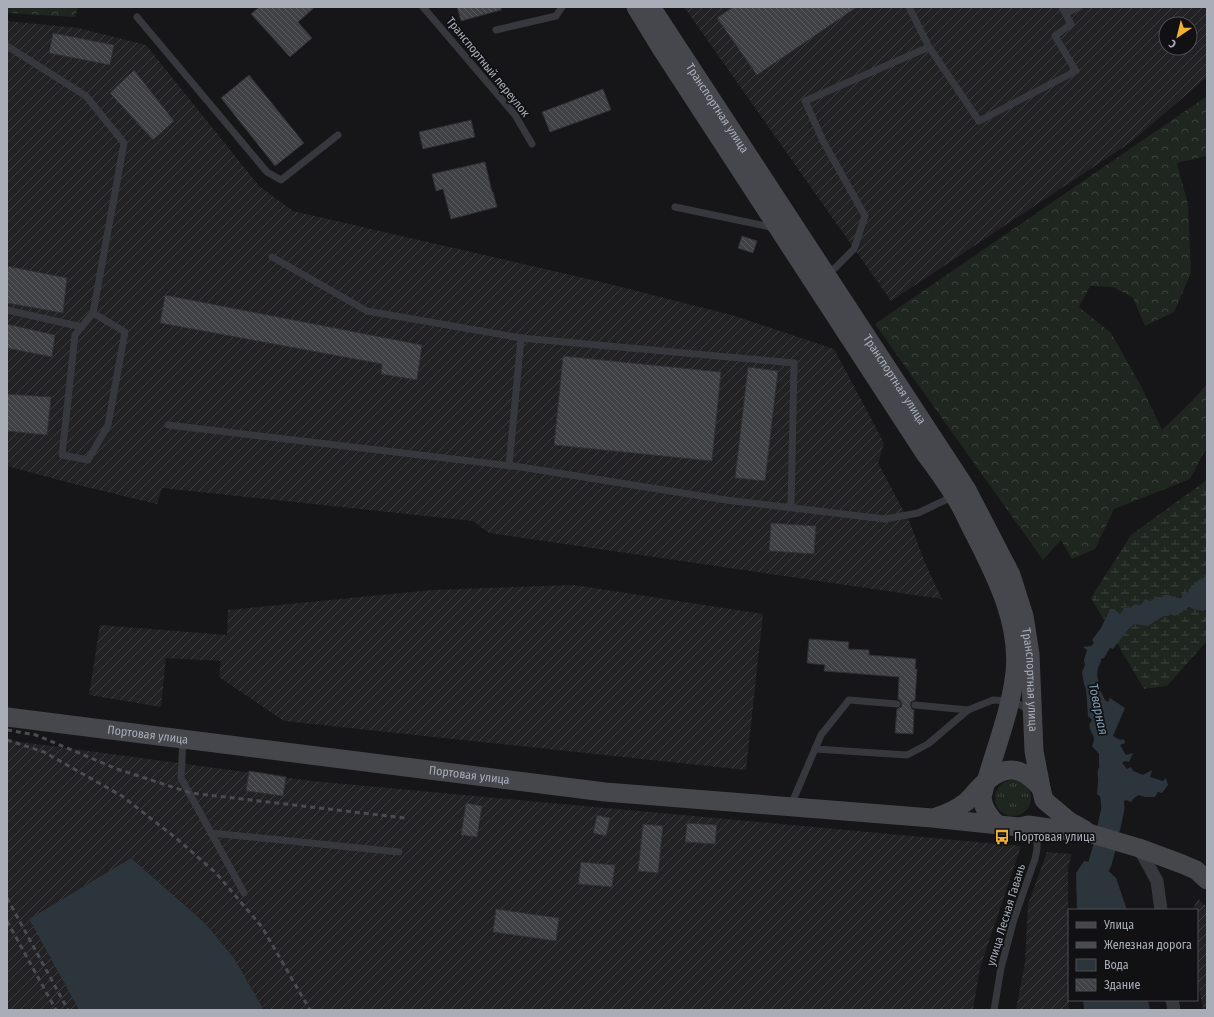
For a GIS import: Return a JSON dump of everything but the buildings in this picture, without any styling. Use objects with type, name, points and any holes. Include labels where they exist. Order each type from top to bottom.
[{"type":"main road","name":"Транспортная улица","points":[[636,7],[666,55],[786,226],[826,275],[1012,575],[1024,616],[1030,648],[1034,751],[1042,794]]},
{"type":"main road","name":"Транспортная улица","points":[[651,7],[926,455],[961,493],[1008,609],[1013,632],[1015,673],[1010,700],[982,797],[983,806],[990,818],[998,825]]},
{"type":"main road","name":"Портовая улица","points":[[7,717],[605,792],[932,818],[998,825]]},
{"type":"main road","points":[[987,780],[1004,771],[1013,770],[1027,774],[1032,778],[1042,794],[1070,821],[1092,834]]},
{"type":"main road","name":"Портовая улица","points":[[932,818],[946,814],[966,802],[987,780]]},
{"type":"main road","points":[[1032,826],[1042,808],[1042,794]]},
{"type":"main road","points":[[998,825],[1019,827],[1032,826],[1092,834],[1139,848],[1182,864],[1196,870],[1207,880]]},
{"type":"street","points":[[1139,848],[1158,881],[1161,909]]},
{"type":"lane","name":"Транспортный переулок","points":[[423,7],[515,115],[532,144]]},
{"type":"lane","points":[[496,30],[556,16],[562,7]]},
{"type":"lane","points":[[909,7],[929,47],[979,121],[1076,72],[1055,36],[1071,24],[1064,10],[1079,7]]},
{"type":"lane","points":[[136,17],[267,172],[281,180],[338,136]]},
{"type":"lane","points":[[7,46],[86,96],[124,143],[93,312],[75,335],[62,455],[88,460],[108,426],[125,332],[93,312]]},
{"type":"lane","points":[[826,275],[835,268],[854,248],[865,216],[823,141],[805,101],[929,47]]},
{"type":"lane","points":[[675,207],[786,226]]},
{"type":"lane","points":[[272,257],[367,311],[521,338],[794,362],[791,507]]},
{"type":"lane","points":[[7,310],[82,327]]},
{"type":"lane","points":[[509,466],[521,338]]},
{"type":"lane","points":[[168,425],[509,466],[726,500],[885,519],[918,513],[961,493]]},
{"type":"lane","points":[[791,807],[821,734],[849,700],[897,704]]},
{"type":"lane","points":[[815,749],[907,755],[928,744],[968,710],[992,700],[1010,700],[1032,712]]},
{"type":"lane","points":[[915,705],[968,710]]},
{"type":"lane","points":[[183,739],[181,778],[244,893]]},
{"type":"lane","name":"улица Лесная Гавань","points":[[994,1010],[1001,968],[1014,919],[1035,859],[1037,849],[1032,826]]},
{"type":"lane","points":[[211,833],[399,852]]},
{"type":"shaded area","points":[[684,7],[1207,7],[1207,77],[1131,142],[891,301]]},
{"type":"shaded area","points":[[7,21],[78,28],[146,45],[259,186],[293,211],[597,281],[732,315],[834,349],[884,443],[878,463],[910,523],[925,563],[942,599],[489,533],[473,521],[162,488],[157,504],[7,466]]},
{"type":"shaded area","points":[[574,585],[763,614],[746,770],[284,721],[219,677],[221,661],[166,658],[161,707],[89,695],[100,625],[227,635],[228,610],[432,590]]},
{"type":"shaded area","points":[[7,740],[312,781],[1021,846],[980,968],[973,1010],[264,1010],[234,958],[205,923],[131,858],[29,919],[79,1010],[7,1010]]},
{"type":"shaded area","points":[[1047,852],[1072,854],[1068,866],[1069,1010],[1016,1010],[1025,962],[1028,904]]},
{"type":"shaded area","points":[[1198,899],[1207,907],[1207,1010],[1203,1010],[1198,982],[1198,909],[1193,909]]},
{"type":"green space","points":[[7,7],[78,7],[75,17],[7,13]]},
{"type":"green space","points":[[1207,96],[1207,156],[1177,163],[1188,205],[1191,273],[1174,312],[1145,326],[1133,298],[1113,287],[1090,286],[1079,307],[1111,333],[1141,386],[1162,430],[1207,384],[1207,449],[1190,479],[1114,509],[1095,549],[1072,559],[1061,540],[1043,560],[875,324]]},
{"type":"green space","points":[[1207,480],[1207,575],[1182,598],[1156,597],[1150,601],[1142,601],[1140,605],[1124,608],[1120,614],[1110,609],[1104,620],[1091,598],[1131,535]]},
{"type":"green space","points":[[1190,607],[1207,609],[1207,641],[1167,686],[1144,689],[1117,643],[1134,624],[1148,626],[1164,616]]},
{"type":"green space","points":[[1016,780],[1026,785],[1030,791],[1030,805],[1026,811],[1020,815],[1010,816],[1000,811],[996,805],[995,795],[1000,785],[1006,781]]},
{"type":"water","points":[[1206,575],[1207,609],[1203,611],[1190,607],[1187,608],[1187,611],[1184,610],[1181,613],[1177,613],[1175,616],[1171,614],[1164,616],[1148,626],[1134,624],[1113,649],[1110,648],[1104,658],[1101,659],[1097,673],[1101,688],[1100,690],[1105,700],[1108,702],[1110,698],[1125,708],[1113,736],[1120,740],[1124,739],[1125,743],[1120,745],[1126,755],[1133,753],[1129,762],[1125,761],[1122,763],[1127,769],[1131,767],[1133,771],[1143,775],[1152,770],[1150,777],[1163,781],[1166,778],[1168,785],[1162,793],[1158,792],[1155,797],[1145,797],[1139,795],[1131,802],[1126,800],[1119,805],[1110,804],[1097,794],[1098,782],[1102,772],[1099,765],[1099,754],[1092,746],[1094,738],[1089,725],[1092,720],[1088,716],[1086,689],[1082,672],[1085,665],[1084,660],[1087,650],[1083,647],[1091,646],[1094,643],[1092,640],[1101,628],[1110,609],[1114,609],[1120,614],[1124,608],[1131,607],[1135,604],[1140,605],[1145,599],[1150,601],[1156,597],[1162,597],[1164,595],[1182,598],[1182,594],[1188,593],[1189,589],[1200,579],[1202,580]]},
{"type":"water","points":[[131,858],[205,923],[234,958],[264,1010],[79,1010],[29,919]]},
{"type":"water","points":[[1084,861],[1100,863],[1116,878],[1127,909],[1077,909],[1076,873]]},
{"type":"water","points":[[1083,1001],[1148,1001],[1150,1010],[1084,1010]]},
{"type":"waterway","name":"Товарная","points":[[1109,773],[1113,808],[1109,827]]},
{"type":"waterway","name":"Товарная","points":[[1100,863],[1104,849]]},
{"type":"railway","points":[[7,730],[36,735],[117,769],[191,793],[405,818]]},
{"type":"railway","points":[[7,740],[44,752],[122,796],[176,838],[216,873],[262,927],[310,1010]]},
{"type":"railway","points":[[7,898],[68,1010]]},
{"type":"railway","points":[[7,921],[56,1010]]},
{"type":"place","name":"Портовая улица","points":[[1002,837]]}]
